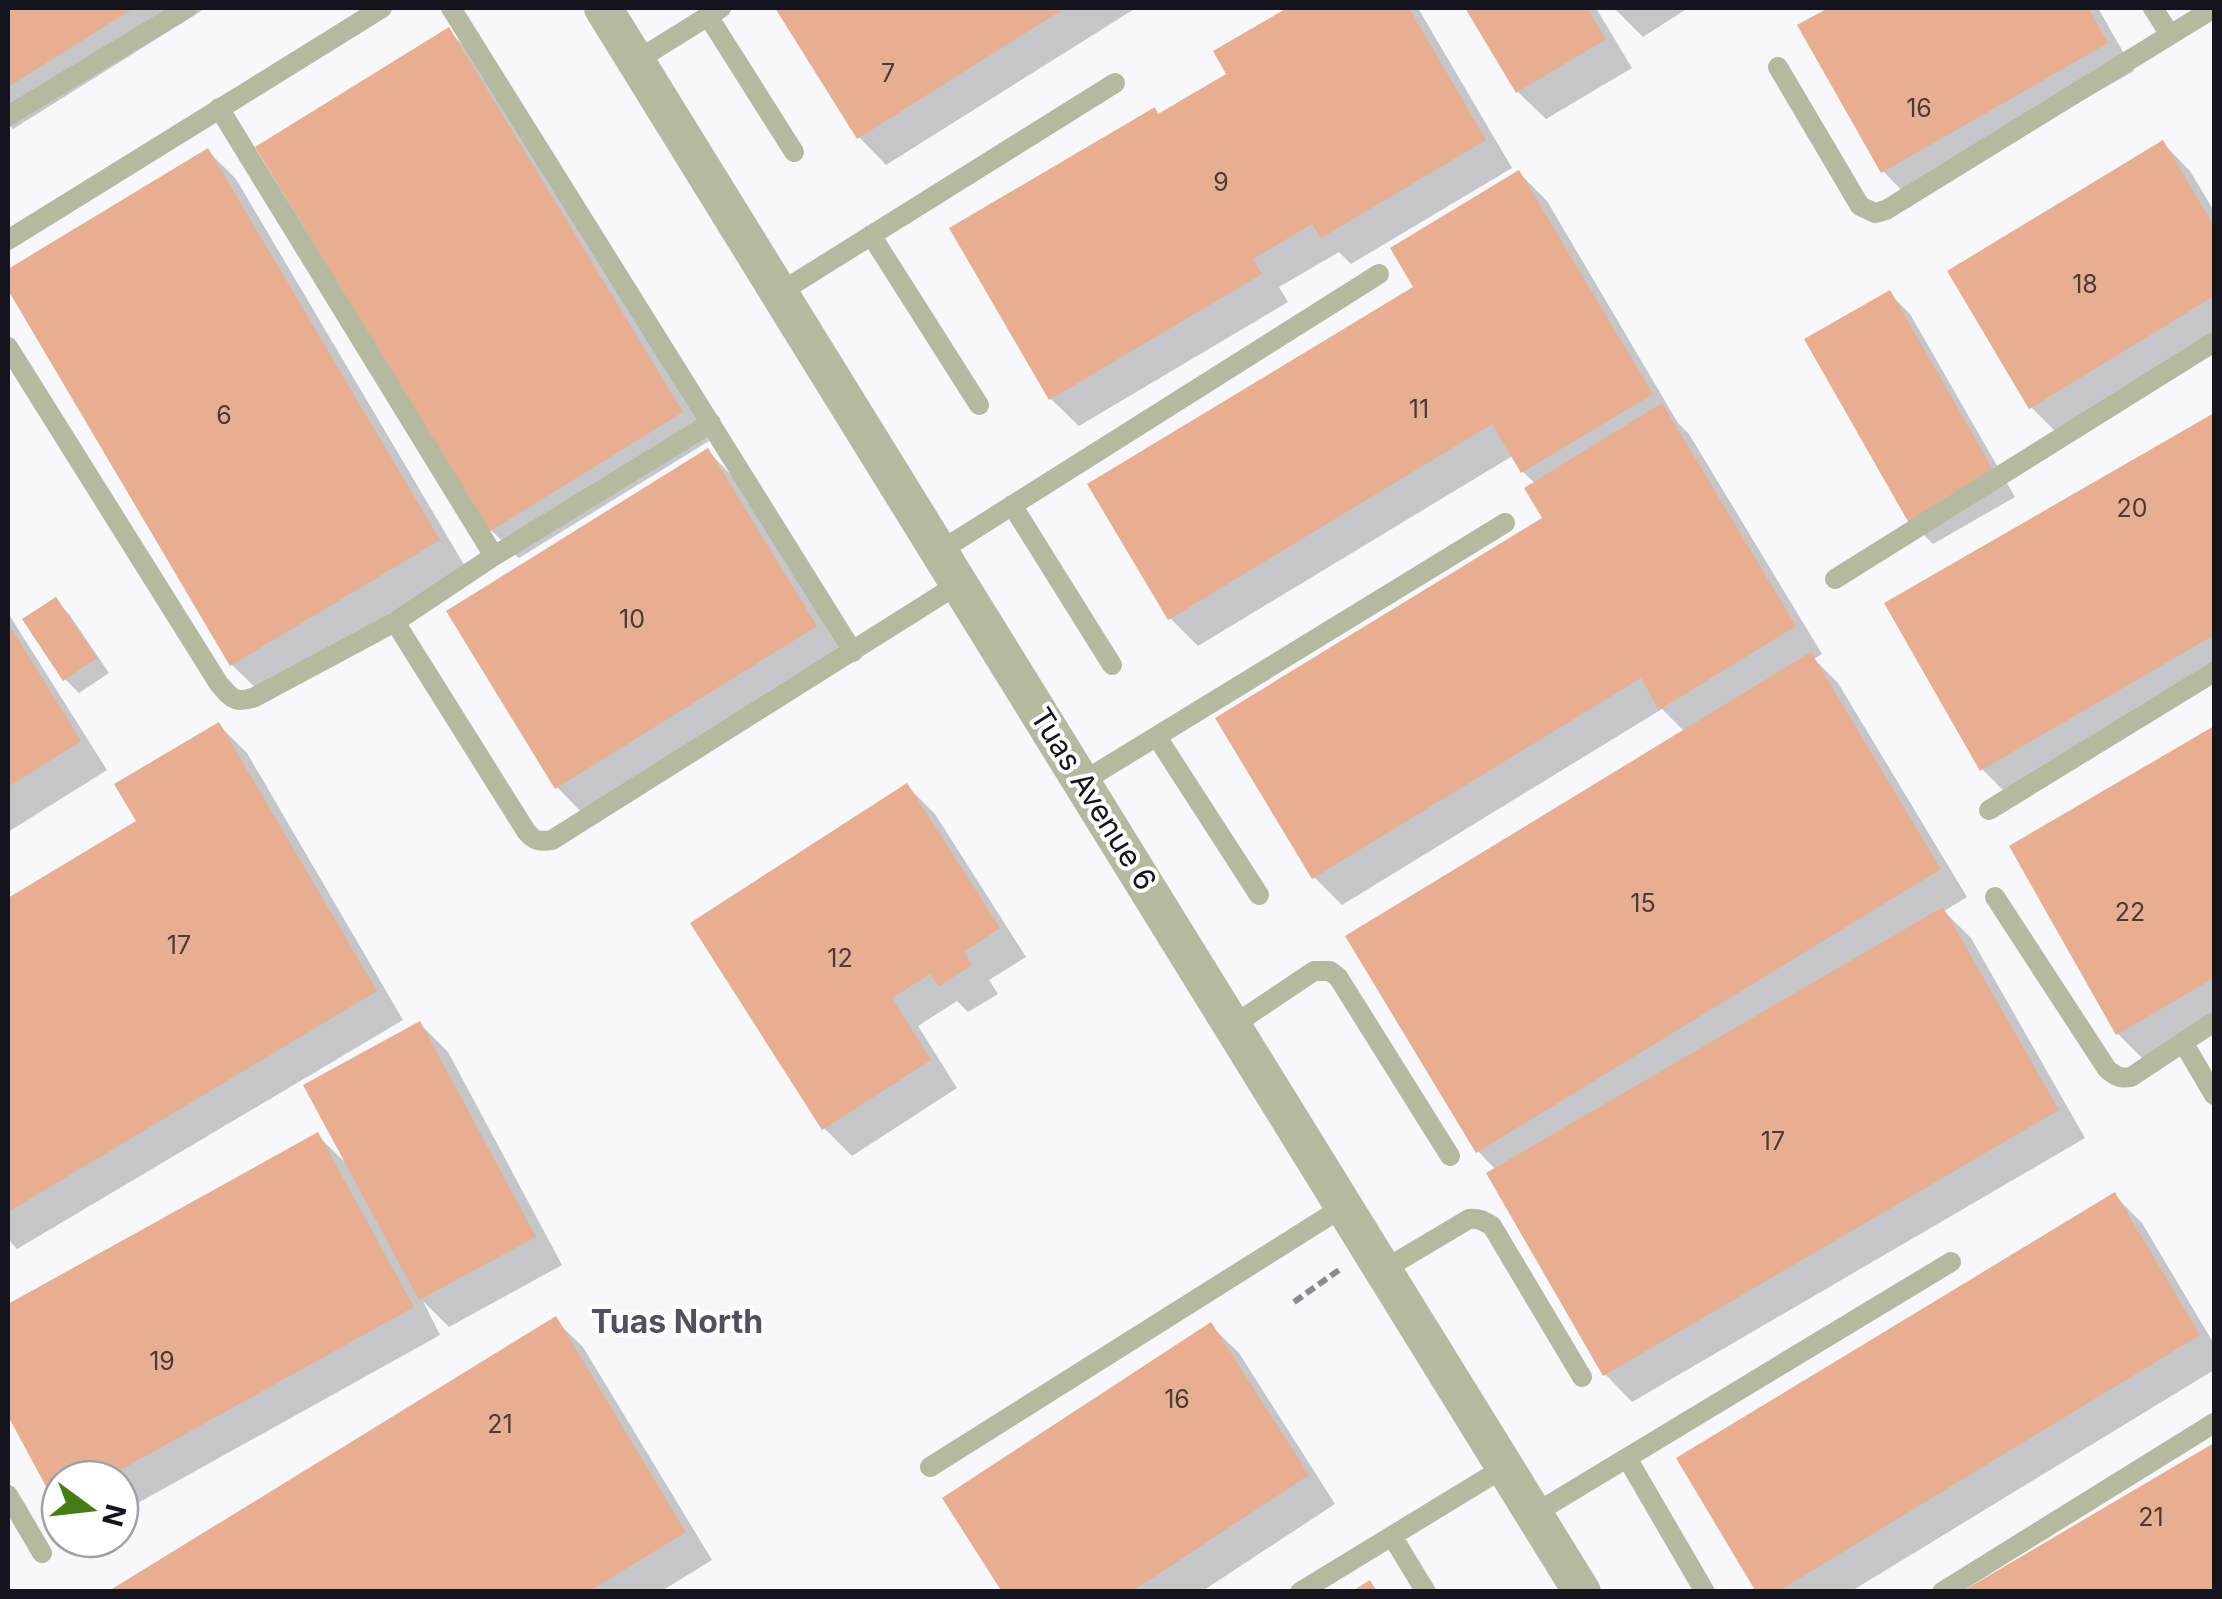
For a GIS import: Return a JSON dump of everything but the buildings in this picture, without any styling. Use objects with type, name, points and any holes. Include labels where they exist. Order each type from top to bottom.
[{"type":"street","name":"Tuas Avenue 6","points":[[603,8],[1582,1592]]},
{"type":"lane","points":[[8,116],[187,8]]},
{"type":"lane","points":[[8,240],[382,8]]},
{"type":"lane","points":[[451,8],[853,652]]},
{"type":"lane","points":[[2154,8],[2170,35]]},
{"type":"lane","points":[[1778,66],[1860,206],[1875,213],[1886,210],[2214,8]]},
{"type":"lane","points":[[636,61],[714,12],[794,152]]},
{"type":"lane","points":[[779,293],[1114,84]]},
{"type":"lane","points":[[219,108],[494,556]]},
{"type":"lane","points":[[871,235],[979,404]]},
{"type":"lane","points":[[940,551],[1380,274]]},
{"type":"lane","points":[[1835,578],[2214,342]]},
{"type":"lane","points":[[8,347],[218,684],[231,698],[243,701],[395,622],[710,423]]},
{"type":"lane","points":[[1012,505],[1112,665]]},
{"type":"lane","points":[[1082,782],[1504,523]]},
{"type":"lane","points":[[395,622],[526,831],[531,838],[544,842],[960,583]]},
{"type":"lane","points":[[1989,810],[2214,672]]},
{"type":"lane","points":[[1157,737],[1259,896]]},
{"type":"lane","points":[[1995,897],[2113,1075],[2131,1077],[2214,1022]]},
{"type":"lane","points":[[1232,1026],[1314,971],[1330,970],[1450,1156]]},
{"type":"lane","points":[[2183,1042],[2214,1094]]},
{"type":"lane","points":[[930,1468],[1343,1207]]},
{"type":"lane","points":[[1376,1260],[1478,1218],[1492,1226],[1582,1377]]},
{"type":"lane","points":[[1534,1514],[1952,1262]]},
{"type":"lane","points":[[1942,1592],[2214,1422]]},
{"type":"lane","points":[[1627,1458],[1705,1592]]},
{"type":"lane","points":[[1300,1592],[1504,1468]]},
{"type":"lane","points":[[8,1495],[40,1550]]},
{"type":"lane","points":[[1392,1536],[1426,1592]]},
{"type":"path","points":[[1294,1302],[1376,1260]]},
{"type":"district","name":"Tuas North","points":[[677,1322]]}]
